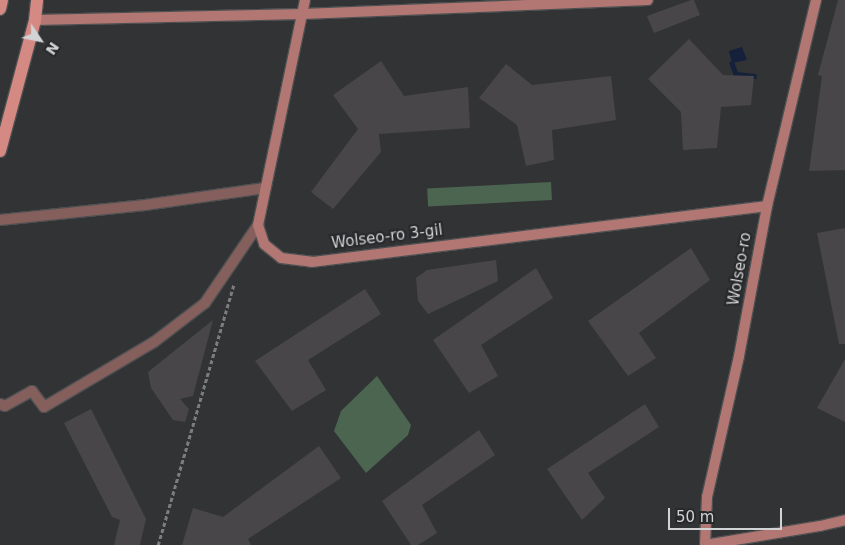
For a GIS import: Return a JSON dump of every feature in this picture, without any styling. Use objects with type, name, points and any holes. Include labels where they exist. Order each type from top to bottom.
[{"type":"main road","points":[[0,8],[2,0]]},
{"type":"main road","points":[[0,151],[35,20],[37,0]]},
{"type":"street","points":[[0,404],[5,406],[32,391],[44,407],[154,342],[205,303],[258,225],[305,0]]},
{"type":"street","points":[[35,20],[302,14],[648,0]]},
{"type":"street","name":"Wolseo-ro","points":[[705,545],[707,497],[739,356],[767,206],[816,0]]},
{"type":"street","points":[[0,220],[146,205],[265,188]]},
{"type":"street","name":"Wolseo-ro 3-gil","points":[[258,225],[264,244],[281,258],[312,262],[767,206]]},
{"type":"street","points":[[705,545],[820,526],[845,520]]},
{"type":"path","points":[[158,545],[236,279]]},
{"type":"green space","points":[[551,182],[552,200],[428,206],[427,188]]},
{"type":"green space","points":[[377,376],[411,425],[408,435],[366,473],[334,431],[341,411]]},
{"type":"water","points":[[742,47],[747,60],[732,63],[729,51]]},
{"type":"building","points":[[694,0],[700,15],[654,33],[647,16]]},
{"type":"building","points":[[838,0],[845,0],[845,170],[809,171],[822,76],[818,75]]},
{"type":"building","points":[[689,39],[723,75],[754,76],[751,105],[721,107],[717,148],[683,150],[681,112],[648,79]]},
{"type":"building","points":[[381,61],[404,96],[468,87],[470,128],[379,134],[381,152],[333,209],[311,192],[358,129],[333,95]]},
{"type":"building","points":[[506,64],[532,85],[611,76],[616,120],[552,130],[554,160],[526,166],[517,125],[479,98]]},
{"type":"building","points":[[845,228],[845,344],[839,344],[817,233]]},
{"type":"building","points":[[691,248],[710,280],[639,333],[656,358],[628,376],[588,321]]},
{"type":"building","points":[[496,260],[498,281],[428,314],[418,301],[416,278],[427,270]]},
{"type":"building","points":[[536,268],[553,298],[481,345],[498,376],[469,393],[433,340]]},
{"type":"building","points":[[365,289],[381,314],[308,360],[326,390],[292,411],[255,361]]},
{"type":"building","points":[[213,320],[193,396],[180,399],[189,409],[185,422],[173,420],[151,388],[148,372]]},
{"type":"building","points":[[845,359],[845,422],[817,408]]},
{"type":"building","points":[[645,404],[659,427],[588,473],[605,498],[582,520],[547,469]]},
{"type":"building","points":[[91,409],[146,519],[140,545],[114,545],[120,520],[112,517],[64,423]]},
{"type":"building","points":[[479,430],[495,455],[422,505],[437,533],[418,545],[411,545],[382,501]]},
{"type":"building","points":[[319,446],[341,478],[248,539],[251,545],[182,545],[193,508],[223,517]]},
{"type":"waterway","points":[[732,63],[736,74],[754,76]]}]
